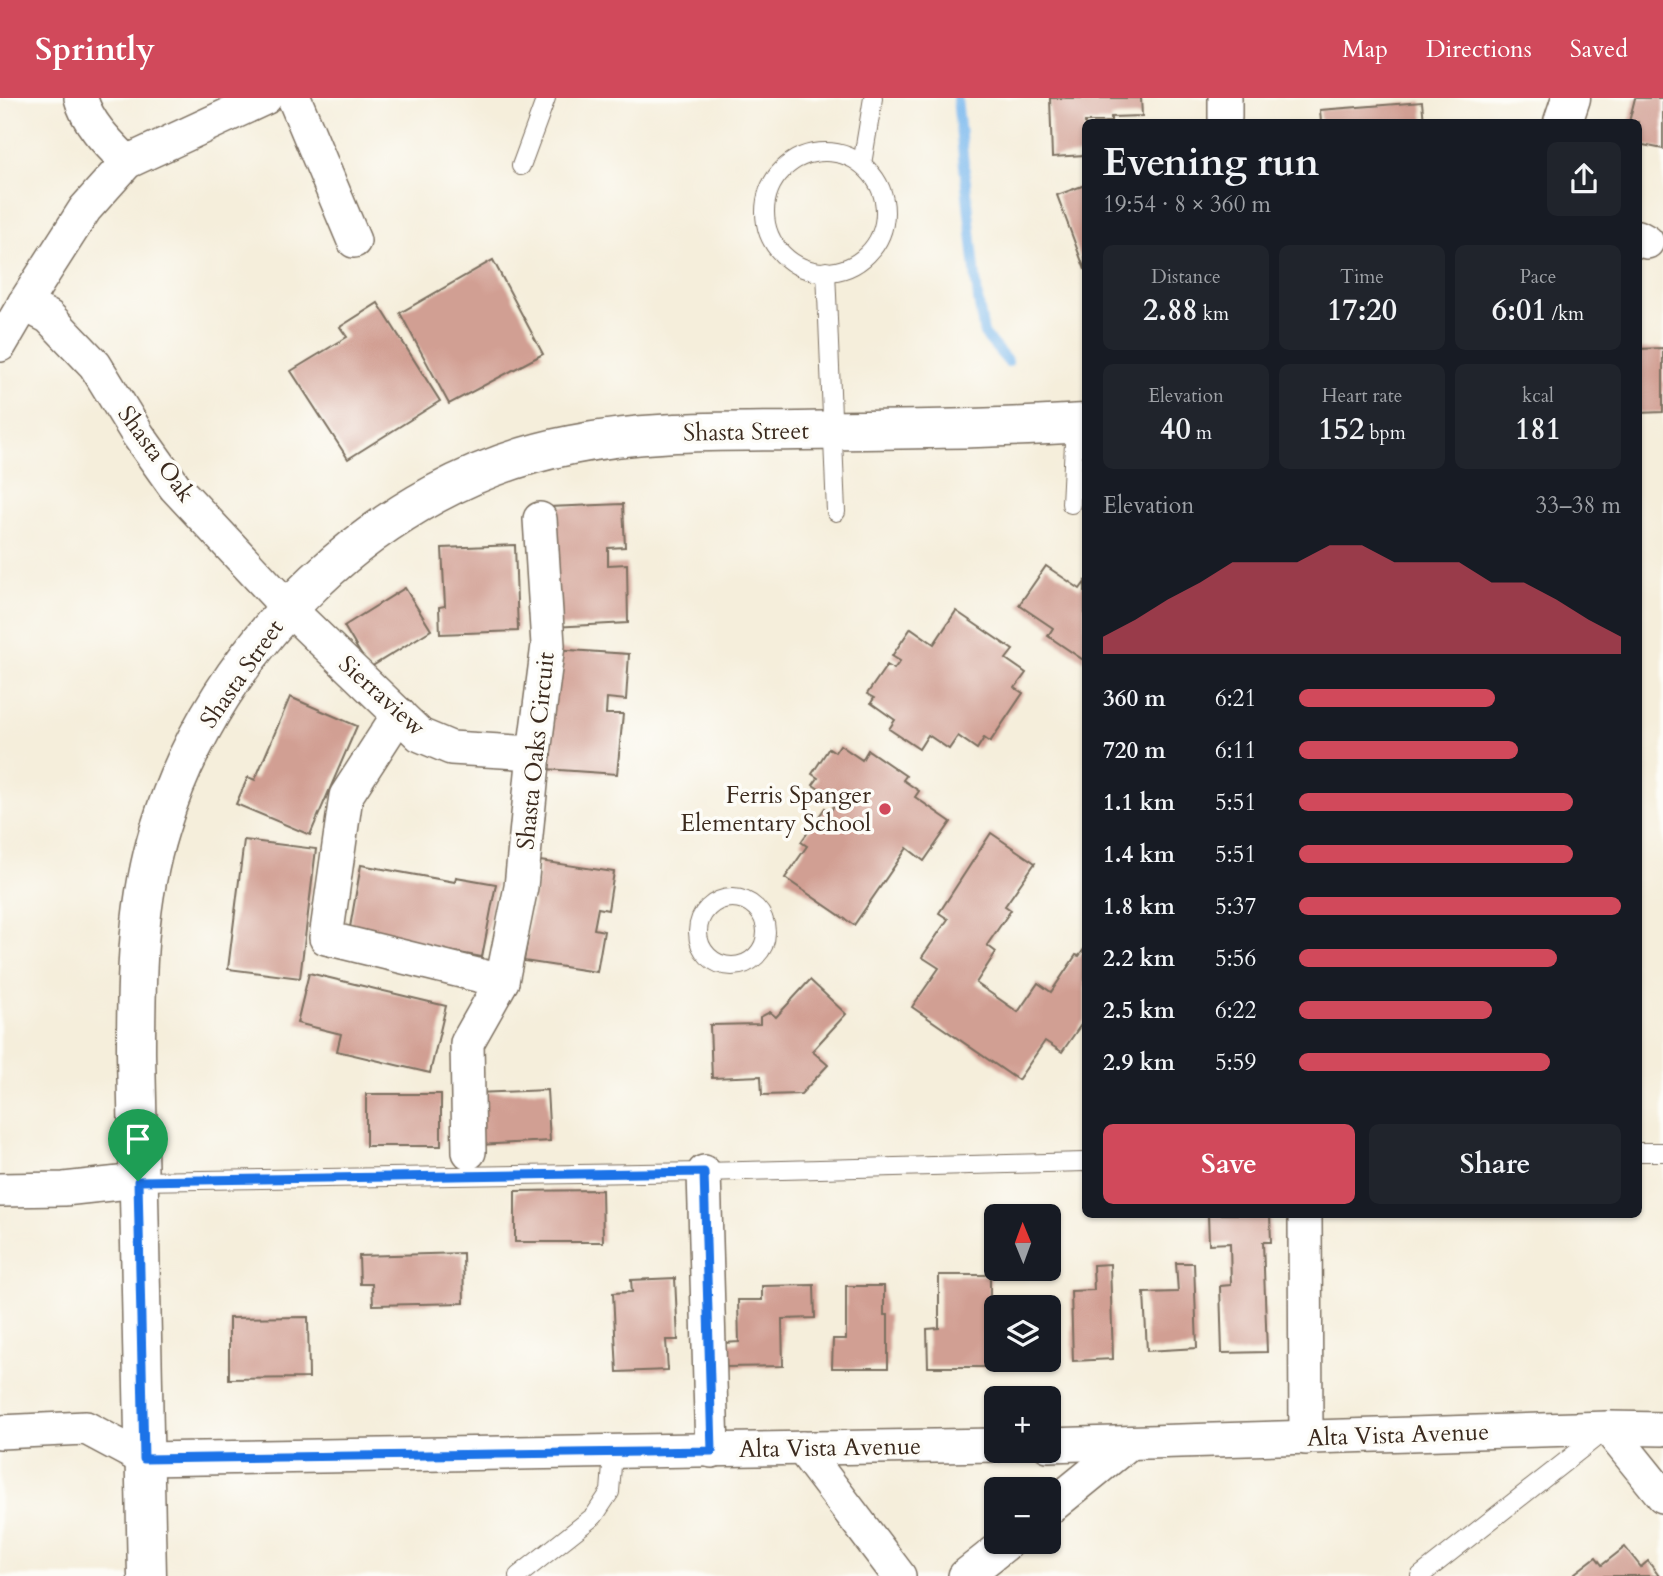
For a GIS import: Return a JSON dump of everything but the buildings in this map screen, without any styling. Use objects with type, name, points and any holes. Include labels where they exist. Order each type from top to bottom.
[{"type":"street","points":[[81,98],[84,110],[107,142],[127,162]]},
{"type":"street","points":[[0,345],[85,209],[127,162],[224,106],[265,98]]},
{"type":"street","points":[[294,98],[354,241]]},
{"type":"street","points":[[1564,119],[1572,98]]},
{"type":"street","name":"Shasta Oak","points":[[24,304],[49,317],[95,365],[138,435],[175,487],[288,608]]},
{"type":"street","name":"Shasta Street","points":[[147,1576],[138,1181],[136,973],[139,930],[157,839],[176,784],[212,713],[262,638],[288,608],[335,563],[382,527],[428,498],[523,457],[570,445],[676,432],[1080,423]]},
{"type":"street","name":"Shasta Oaks Circuit","points":[[469,1152],[467,1043],[502,981],[522,887],[534,753],[548,645],[540,519]]},
{"type":"street","name":"Sierraview","points":[[288,608],[420,735],[451,748],[534,753]]},
{"type":"street","points":[[399,714],[346,796],[326,938],[502,981]]},
{"type":"street","points":[[704,1172],[712,1451]]},
{"type":"street","points":[[0,1190],[64,1189],[138,1181]]},
{"type":"street","points":[[1305,1218],[1306,1438]]},
{"type":"street","points":[[1608,1428],[1663,1496]]},
{"type":"street","name":"Alta Vista Avenue","points":[[1061,1444],[1608,1428],[1663,1429]]},
{"type":"street","name":"Alta Vista Avenue","points":[[0,1432],[86,1429],[144,1459],[984,1445]]},
{"type":"street","points":[[1061,1498],[1129,1443]]},
{"type":"street","points":[[802,1448],[899,1576]]},
{"type":"street","points":[[965,1576],[993,1554]]},
{"type":"lane","points":[[521,166],[546,98]]},
{"type":"lane","points":[[862,164],[873,98]]},
{"type":"lane","points":[[825,152],[845,155],[862,164],[876,179],[883,197],[885,216],[880,235],[870,252],[855,264],[836,271],[817,271],[798,265],[782,254],[771,238],[765,219],[766,199],[774,180],[787,165],[805,155],[825,152]]},
{"type":"lane","points":[[826,271],[836,512]]},
{"type":"lane","points":[[1071,504],[1080,423]]},
{"type":"lane","points":[[1642,1152],[1663,1152]]},
{"type":"lane","points":[[138,1181],[704,1172],[1082,1162]]},
{"type":"lane","points":[[1420,1576],[1608,1428]]},
{"type":"lane","points":[[518,1576],[594,1516],[610,1492],[613,1452]]},
{"type":"waterway","points":[[957,98],[984,334],[1008,362]]},
{"type":"place","name":"Ferris Spanger Elementary School","points":[[885,809]]},
{"type":"route","points":[[704,1172],[712,1451],[144,1459],[138,1181],[704,1172]]}]
